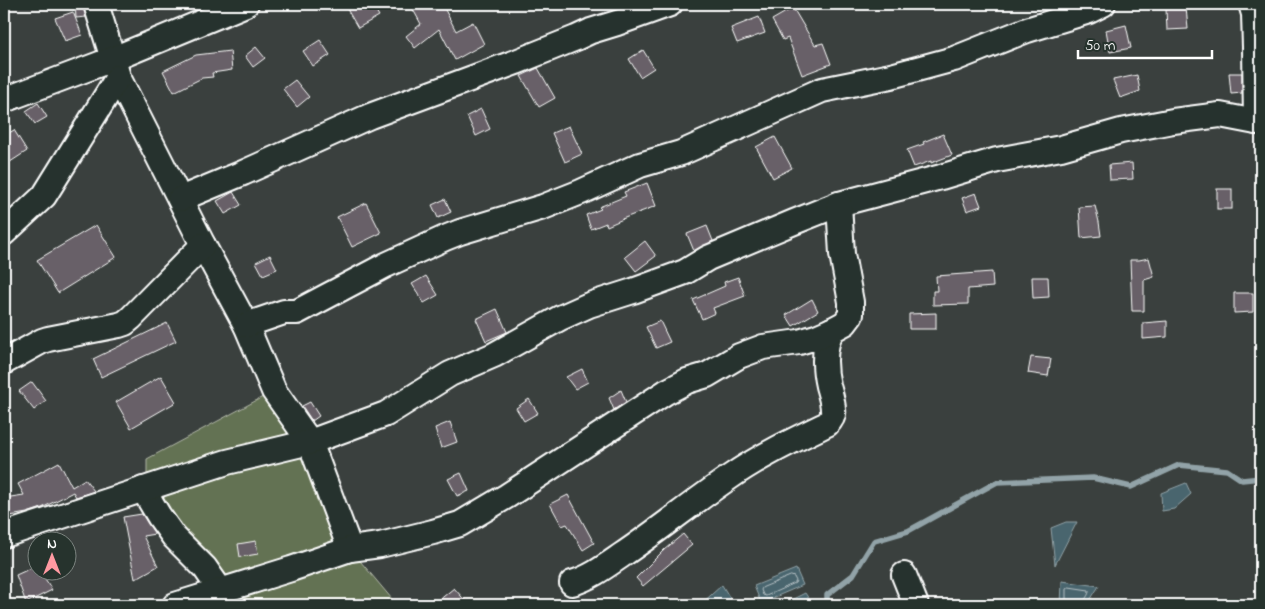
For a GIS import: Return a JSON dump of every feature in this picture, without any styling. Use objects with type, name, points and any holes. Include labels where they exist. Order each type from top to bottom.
[{"type":"street","points":[[96,4],[116,68],[180,199],[246,325],[274,391],[310,442],[350,549]]},
{"type":"street","points":[[4,100],[116,68],[246,4]]},
{"type":"street","points":[[180,199],[370,116],[516,62],[592,31],[670,4]]},
{"type":"street","points":[[246,325],[284,312],[297,312],[386,265],[445,238],[543,207],[640,165],[681,153],[822,90],[891,76],[954,59],[1027,30],[1089,11],[1103,4]]},
{"type":"street","points":[[4,535],[227,462],[310,442],[386,414],[456,370],[494,355],[560,318],[685,272],[708,258],[839,204],[997,160],[1061,148],[1121,131],[1173,121],[1220,115],[1258,121],[1254,14],[1251,4]]},
{"type":"street","points":[[4,233],[44,196],[116,68]]},
{"type":"street","points":[[175,605],[223,598],[350,549],[380,545],[460,524],[507,496],[673,388],[707,375],[739,356],[763,347],[798,342],[816,337],[845,323],[851,315],[852,302],[842,254],[839,204]]},
{"type":"street","points":[[4,362],[42,341],[125,323],[203,245]]},
{"type":"street","points":[[572,583],[582,580],[604,568],[757,460],[827,424],[831,420],[834,410],[827,382],[825,357],[828,339],[832,330]]},
{"type":"street","points":[[143,489],[174,537],[205,568],[223,598]]},
{"type":"street","points":[[904,575],[916,605]]},
{"type":"green space","points":[[274,391],[350,549],[397,605],[228,605],[147,488],[147,459]]},
{"type":"water","points":[[1186,483],[1191,494],[1174,509],[1162,511],[1161,493]]},
{"type":"water","points":[[1066,522],[1077,522],[1055,565],[1051,528]]},
{"type":"water","points":[[796,569],[803,585],[761,603],[754,586]]},
{"type":"water","points":[[1062,581],[1099,586],[1087,605],[1061,605]]},
{"type":"water","points":[[722,585],[734,605],[700,605]]},
{"type":"water","points":[[805,593],[813,605],[781,605]]},
{"type":"building","points":[[75,4],[83,4],[86,17],[76,18]]},
{"type":"building","points":[[344,4],[372,4],[379,16],[358,28]]},
{"type":"building","points":[[410,4],[442,4],[456,31],[473,22],[484,44],[455,60],[439,29],[415,48],[406,36],[421,24]]},
{"type":"building","points":[[1186,7],[1188,29],[1167,30],[1166,9]]},
{"type":"building","points":[[793,8],[815,45],[823,43],[831,64],[802,75],[788,38],[783,40],[772,20]]},
{"type":"building","points":[[73,12],[82,35],[65,41],[55,18]]},
{"type":"building","points":[[759,17],[765,33],[737,43],[731,28]]},
{"type":"building","points":[[1126,25],[1131,48],[1110,52],[1106,30]]},
{"type":"building","points":[[320,40],[330,55],[313,66],[303,51]]},
{"type":"building","points":[[256,47],[265,58],[253,67],[245,56]]},
{"type":"building","points":[[643,50],[654,68],[640,77],[629,59]]},
{"type":"building","points":[[230,51],[232,70],[212,73],[213,77],[202,78],[174,92],[163,71],[196,55]]},
{"type":"building","points":[[538,68],[555,98],[539,107],[521,76]]},
{"type":"building","points":[[1229,73],[1242,73],[1242,93],[1231,94]]},
{"type":"building","points":[[1137,75],[1140,91],[1120,98],[1113,80]]},
{"type":"building","points":[[295,80],[309,97],[297,107],[283,89]]},
{"type":"building","points":[[38,103],[47,117],[35,124],[26,111]]},
{"type":"building","points":[[481,109],[490,129],[476,136],[467,116]]},
{"type":"building","points":[[569,126],[582,154],[565,162],[552,133]]},
{"type":"building","points":[[14,130],[27,151],[4,166],[4,136]]},
{"type":"building","points":[[943,134],[952,155],[914,167],[907,150]]},
{"type":"building","points":[[775,137],[792,168],[773,178],[756,147]]},
{"type":"building","points":[[1132,163],[1133,179],[1110,180],[1109,165]]},
{"type":"building","points":[[647,183],[656,206],[607,226],[606,223],[591,229],[586,215],[601,209],[599,207],[626,196],[624,192]]},
{"type":"building","points":[[1217,189],[1232,189],[1232,209],[1217,209]]},
{"type":"building","points":[[233,192],[241,205],[225,214],[217,201]]},
{"type":"building","points":[[976,193],[981,206],[967,211],[962,198]]},
{"type":"building","points":[[445,199],[451,212],[438,218],[432,205]]},
{"type":"building","points":[[366,203],[381,233],[352,247],[337,217]]},
{"type":"building","points":[[1095,206],[1101,236],[1081,238],[1079,207]]},
{"type":"building","points":[[96,225],[116,257],[58,293],[37,260]]},
{"type":"building","points":[[707,226],[713,241],[694,251],[687,234]]},
{"type":"building","points":[[645,241],[656,256],[636,271],[625,257]]},
{"type":"building","points":[[270,255],[277,269],[263,275],[256,262]]},
{"type":"building","points":[[1149,258],[1154,277],[1144,280],[1144,311],[1132,311],[1130,260]]},
{"type":"building","points":[[992,272],[993,287],[968,289],[968,304],[933,305],[933,291],[937,291],[936,276]]},
{"type":"building","points":[[426,276],[438,295],[424,303],[412,284]]},
{"type":"building","points":[[738,277],[745,296],[713,308],[715,313],[702,319],[693,300],[725,286],[724,282]]},
{"type":"building","points":[[1032,277],[1048,277],[1049,297],[1033,298]]},
{"type":"building","points":[[1234,293],[1253,293],[1253,312],[1234,313]]},
{"type":"building","points":[[812,299],[818,311],[793,326],[786,315]]},
{"type":"building","points":[[497,309],[507,332],[486,341],[476,319]]},
{"type":"building","points":[[936,313],[936,329],[909,329],[909,314]]},
{"type":"building","points":[[660,321],[670,342],[656,348],[646,327]]},
{"type":"building","points":[[1167,321],[1167,337],[1143,339],[1143,323]]},
{"type":"building","points":[[167,323],[176,341],[101,377],[93,359]]},
{"type":"building","points":[[1031,357],[1051,359],[1048,376],[1028,373]]},
{"type":"building","points":[[582,369],[588,382],[575,389],[566,377]]},
{"type":"building","points":[[161,376],[176,402],[131,428],[116,402]]},
{"type":"building","points":[[32,382],[46,401],[34,410],[19,391]]},
{"type":"building","points":[[621,390],[626,402],[614,410],[609,398]]},
{"type":"building","points":[[529,399],[538,413],[524,421],[516,408]]},
{"type":"building","points":[[310,402],[319,416],[312,421],[302,406]]},
{"type":"building","points":[[450,422],[457,442],[441,448],[435,428]]},
{"type":"building","points":[[59,462],[72,487],[85,479],[94,491],[76,497],[73,492],[42,508],[4,517],[4,498],[24,495],[18,484]]},
{"type":"building","points":[[461,473],[469,491],[457,496],[448,479]]},
{"type":"building","points":[[568,495],[594,543],[583,550],[567,524],[562,526],[550,504]]},
{"type":"building","points":[[142,514],[155,534],[143,536],[158,566],[135,579],[123,517]]},
{"type":"building","points":[[683,534],[692,545],[643,586],[636,578]]},
{"type":"building","points":[[256,541],[258,554],[240,557],[238,544]]},
{"type":"building","points":[[28,570],[28,582],[47,582],[52,590],[26,603],[16,575]]},
{"type":"building","points":[[454,588],[469,605],[433,605]]},
{"type":"waterway","points":[[827,605],[827,595],[853,575],[874,541],[908,531],[997,482],[1093,478],[1131,487],[1179,465],[1227,470],[1242,480],[1261,478]]}]
